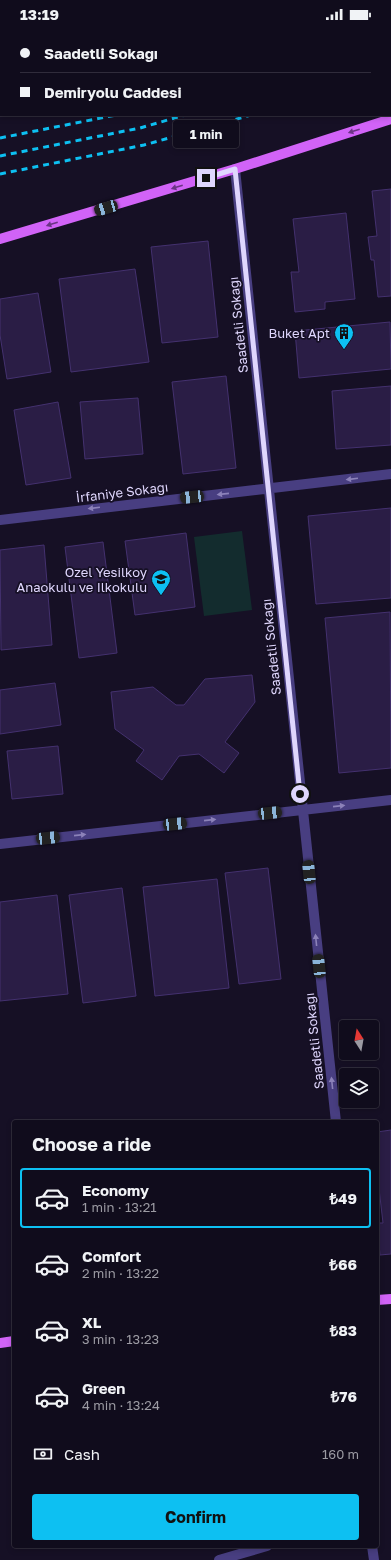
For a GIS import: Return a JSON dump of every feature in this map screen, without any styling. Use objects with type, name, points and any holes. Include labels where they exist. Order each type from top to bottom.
[{"type":"main road","points":[[0,239],[235,169],[391,119]]},
{"type":"main road","points":[[379,1300],[391,1298]]},
{"type":"main road","points":[[0,1342],[12,1341]]},
{"type":"street","name":"Saadetli Sokağı","points":[[235,169],[336,1120]]},
{"type":"street","name":"İrfaniye Sokağı","points":[[0,520],[131,503],[268,490],[391,474]]},
{"type":"street","points":[[0,844],[391,800]]},
{"type":"street","points":[[219,1560],[260,1548]]},
{"type":"street","points":[[372,1548],[374,1560]]},
{"type":"green space","points":[[242,531],[252,610],[204,616],[194,537]]},
{"type":"building","points":[[391,189],[391,296],[378,297],[374,260],[371,260],[368,237],[377,236],[372,191]]},
{"type":"building","points":[[346,213],[355,299],[325,302],[325,309],[295,312],[291,272],[299,272],[293,219]]},
{"type":"building","points":[[208,241],[218,337],[162,343],[151,247]]},
{"type":"building","points":[[135,269],[149,362],[71,372],[59,279]]},
{"type":"building","points":[[38,293],[51,372],[7,379],[0,335],[0,299]]},
{"type":"building","name":"Buket Apt","points":[[390,322],[391,369],[299,378],[295,331]]},
{"type":"building","points":[[226,376],[236,468],[183,474],[172,382]]},
{"type":"building","points":[[391,386],[391,445],[336,449],[332,391]]},
{"type":"building","points":[[138,398],[143,454],[85,459],[80,402]]},
{"type":"building","points":[[58,402],[71,478],[26,485],[14,410]]},
{"type":"building","points":[[391,508],[391,598],[316,604],[308,516]]},
{"type":"building","points":[[186,533],[195,607],[135,615],[125,541]]},
{"type":"building","points":[[103,542],[117,653],[79,658],[65,547]]},
{"type":"building","points":[[44,545],[52,645],[1,650],[0,550]]},
{"type":"building","points":[[390,612],[391,768],[339,773],[325,618]]},
{"type":"building","points":[[252,675],[255,702],[225,742],[239,753],[224,773],[199,754],[179,756],[162,780],[136,761],[144,750],[115,729],[111,692],[153,687],[176,705],[184,705],[205,679]]},
{"type":"building","points":[[55,683],[61,725],[0,734],[0,690]]},
{"type":"building","points":[[58,746],[63,794],[12,799],[7,751]]},
{"type":"building","points":[[268,868],[281,979],[239,984],[225,873]]},
{"type":"building","points":[[217,879],[229,988],[155,996],[143,887]]},
{"type":"building","points":[[122,888],[136,996],[83,1003],[69,895]]},
{"type":"building","points":[[57,895],[68,994],[0,1001],[0,902]]},
{"type":"building","points":[[391,1130],[391,1254],[380,1255],[379,1223],[383,1223],[379,1188],[379,1132]]},
{"type":"railway","points":[[0,138],[111,116]]},
{"type":"railway","points":[[0,156],[140,128],[182,116]]},
{"type":"railway","points":[[0,174],[144,145],[247,116]]},
{"type":"place","name":"Buket Apt","points":[[344,350]]},
{"type":"place","name":"Ozel Yesilkoy Anaokulu ve Ilkokulu","points":[[161,596]]},
{"type":"route","points":[[206,178],[235,169],[300,794]]}]
